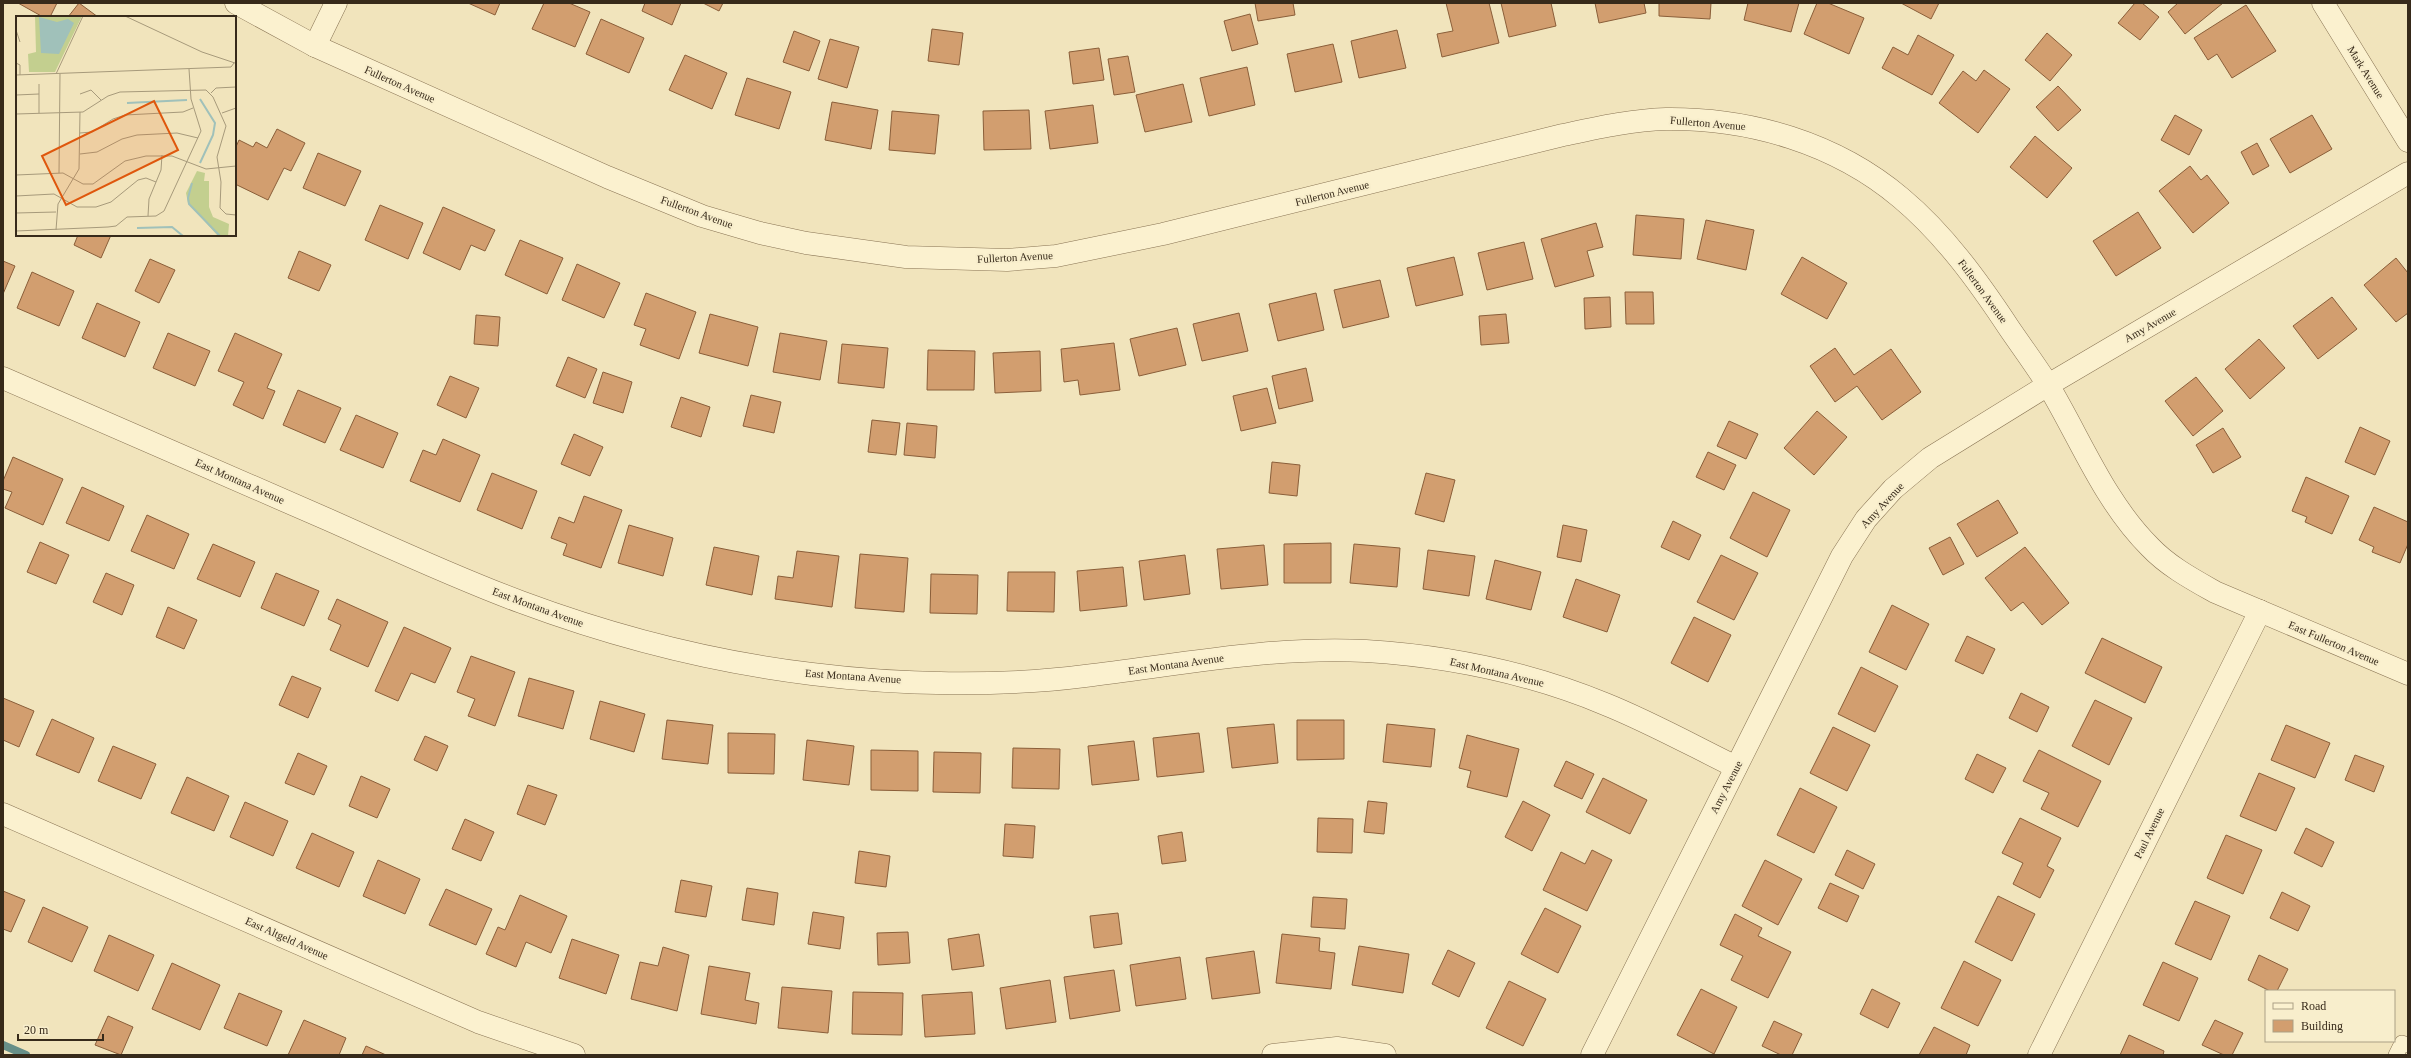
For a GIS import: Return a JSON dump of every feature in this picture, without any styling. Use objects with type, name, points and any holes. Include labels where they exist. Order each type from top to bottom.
[{"type":"street","name":"Fullerton Avenue","points":[[236,3],[315,46],[600,174],[702,216],[752,232],[806,243],[906,257],[1007,260],[1056,256],[1163,234],[1562,134],[1613,125],[1664,119],[1711,121],[1760,128],[1805,142],[1834,155],[1900,197],[1931,226],[1974,276],[2048,385],[2107,493],[2151,549],[2190,578],[2214,592],[2260,611]]},
{"type":"street","points":[[315,46],[336,3]]},
{"type":"street","name":"Mark Avenue","points":[[2323,3],[2408,141]]},
{"type":"street","name":"Amy Avenue","points":[[1592,1055],[1842,556],[1866,519],[1893,489],[1930,458],[2048,385],[2408,173]]},
{"type":"street","name":"East Montana Avenue","points":[[3,378],[521,602],[636,639],[703,656],[814,675],[959,682],[1016,681],[1080,677],[1223,657],[1300,651],[1362,651],[1423,656],[1485,668],[1554,686],[1605,703],[1736,767]]},
{"type":"street","name":"East Fullerton Avenue","points":[[2260,611],[2408,674]]},
{"type":"street","name":"Paul Avenue","points":[[2039,1055],[2260,611]]},
{"type":"street","name":"East Altgeld Avenue","points":[[3,814],[478,1022],[574,1055]]},
{"type":"street","points":[[1273,1055],[1337,1048],[1385,1055]]},
{"type":"lane","points":[[2396,1055],[2402,1043],[2408,1045]]},
{"type":"building","points":[[18,3],[57,3],[50,16],[41,16]]},
{"type":"building","points":[[79,3],[97,16],[69,16]]},
{"type":"building","points":[[468,3],[500,3],[495,15]]},
{"type":"building","points":[[544,3],[569,3],[590,12],[575,47],[532,29]]},
{"type":"building","points":[[645,3],[681,3],[672,25],[642,11]]},
{"type":"building","points":[[703,3],[723,3],[719,11]]},
{"type":"building","points":[[1255,3],[1293,3],[1295,15],[1258,21]]},
{"type":"building","points":[[1446,3],[1489,3],[1499,43],[1442,57],[1437,34],[1453,31]]},
{"type":"building","points":[[1501,3],[1551,3],[1556,26],[1509,37]]},
{"type":"building","points":[[1595,3],[1644,3],[1646,13],[1599,23]]},
{"type":"building","points":[[1659,3],[1711,3],[1710,19],[1659,16]]},
{"type":"building","points":[[1748,3],[1799,3],[1791,32],[1744,20]]},
{"type":"building","points":[[1817,3],[1828,3],[1864,18],[1849,54],[1804,34]]},
{"type":"building","points":[[1901,3],[1939,3],[1931,19]]},
{"type":"building","points":[[2135,3],[2142,3],[2159,17],[2140,40],[2118,23]]},
{"type":"building","points":[[2178,3],[2223,3],[2185,34],[2168,12]]},
{"type":"building","points":[[2246,5],[2276,51],[2232,78],[2217,54],[2208,60],[2194,38]]},
{"type":"building","points":[[1250,14],[1258,44],[1232,51],[1224,21]]},
{"type":"building","points":[[601,19],[644,38],[629,73],[586,54]]},
{"type":"building","points":[[932,29],[963,33],[959,65],[928,61]]},
{"type":"building","points":[[1397,30],[1406,68],[1359,78],[1351,41]]},
{"type":"building","points":[[794,31],[820,41],[809,71],[783,62]]},
{"type":"building","points":[[2047,33],[2072,55],[2050,81],[2025,60]]},
{"type":"building","points":[[1918,35],[1954,55],[1932,95],[1882,68],[1893,47],[1908,55]]},
{"type":"building","points":[[830,39],[859,47],[847,88],[818,79]]},
{"type":"building","points":[[1333,44],[1342,82],[1295,92],[1287,54]]},
{"type":"building","points":[[1099,48],[1104,80],[1073,84],[1069,52]]},
{"type":"building","points":[[685,55],[727,73],[712,109],[669,90]]},
{"type":"building","points":[[1128,56],[1135,92],[1114,95],[1108,59]]},
{"type":"building","points":[[1247,67],[1255,105],[1209,116],[1200,78]]},
{"type":"building","points":[[1984,70],[2010,89],[1978,133],[1939,103],[1963,71],[1976,81]]},
{"type":"building","points":[[747,78],[791,92],[779,129],[735,115]]},
{"type":"building","points":[[1183,84],[1192,122],[1145,132],[1136,95]]},
{"type":"building","points":[[2058,86],[2081,110],[2058,131],[2036,107]]},
{"type":"building","points":[[832,102],[878,110],[871,149],[825,140]]},
{"type":"building","points":[[1093,105],[1098,143],[1050,149],[1045,111]]},
{"type":"building","points":[[1029,110],[1031,149],[984,150],[983,111]]},
{"type":"building","points":[[892,111],[939,115],[935,154],[889,150]]},
{"type":"building","points":[[2175,115],[2202,130],[2189,155],[2161,140]]},
{"type":"building","points":[[2312,115],[2332,149],[2290,173],[2270,139]]},
{"type":"building","points":[[277,129],[305,143],[291,171],[284,168],[268,200],[236,184],[236,147],[239,140],[253,147],[256,142],[267,148]]},
{"type":"building","points":[[2035,136],[2072,168],[2047,198],[2010,167]]},
{"type":"building","points":[[2257,143],[2269,166],[2253,175],[2241,152]]},
{"type":"building","points":[[318,153],[361,171],[345,206],[303,188]]},
{"type":"building","points":[[2190,166],[2201,180],[2207,175],[2229,203],[2193,233],[2159,191]]},
{"type":"building","points":[[380,205],[423,223],[408,259],[365,240]]},
{"type":"building","points":[[443,207],[495,230],[485,251],[471,245],[460,270],[423,253]]},
{"type":"building","points":[[2138,212],[2161,248],[2116,276],[2093,241]]},
{"type":"building","points":[[1636,215],[1684,219],[1681,259],[1633,255]]},
{"type":"building","points":[[1706,220],[1754,230],[1746,270],[1697,259]]},
{"type":"building","points":[[1596,223],[1603,247],[1587,251],[1594,276],[1555,287],[1541,239]]},
{"type":"building","points":[[78,236],[111,236],[101,258],[74,245]]},
{"type":"building","points":[[520,240],[563,258],[547,294],[505,275]]},
{"type":"building","points":[[1524,242],[1533,279],[1487,290],[1478,253]]},
{"type":"building","points":[[299,251],[331,265],[319,291],[288,278]]},
{"type":"building","points":[[1454,257],[1463,295],[1416,306],[1407,268]]},
{"type":"building","points":[[1802,257],[1847,283],[1827,319],[1781,294]]},
{"type":"building","points":[[2396,258],[2408,273],[2408,313],[2396,322],[2364,285]]},
{"type":"building","points":[[150,259],[175,270],[159,303],[135,291]]},
{"type":"building","points":[[3,261],[15,266],[3,294]]},
{"type":"building","points":[[577,264],[620,283],[604,318],[562,300]]},
{"type":"building","points":[[32,272],[74,291],[59,326],[17,308]]},
{"type":"building","points":[[1380,280],[1389,317],[1343,328],[1334,290]]},
{"type":"building","points":[[1625,292],[1653,292],[1654,324],[1626,324]]},
{"type":"building","points":[[646,293],[696,312],[679,359],[640,345],[646,329],[634,325]]},
{"type":"building","points":[[1316,293],[1324,330],[1278,341],[1269,304]]},
{"type":"building","points":[[1610,297],[1611,327],[1585,329],[1584,298]]},
{"type":"building","points":[[2332,297],[2357,329],[2318,359],[2293,326]]},
{"type":"building","points":[[97,303],[140,322],[125,357],[82,338]]},
{"type":"building","points":[[1239,313],[1248,351],[1202,361],[1193,324]]},
{"type":"building","points":[[710,314],[758,327],[748,366],[699,353]]},
{"type":"building","points":[[1506,314],[1509,343],[1481,345],[1479,316]]},
{"type":"building","points":[[476,315],[500,317],[498,346],[474,344]]},
{"type":"building","points":[[1177,328],[1186,365],[1139,376],[1130,339]]},
{"type":"building","points":[[168,333],[210,351],[195,386],[153,368]]},
{"type":"building","points":[[235,333],[282,354],[267,388],[275,391],[263,419],[233,405],[244,382],[218,371]]},
{"type":"building","points":[[780,333],[827,341],[820,380],[773,372]]},
{"type":"building","points":[[2259,339],[2285,368],[2250,399],[2225,369]]},
{"type":"building","points":[[1114,343],[1120,390],[1080,395],[1078,380],[1064,382],[1061,349]]},
{"type":"building","points":[[842,344],[888,348],[884,388],[838,383]]},
{"type":"building","points":[[1835,348],[1854,375],[1891,349],[1921,392],[1882,420],[1857,386],[1835,402],[1810,366]]},
{"type":"building","points":[[928,350],[975,351],[974,390],[927,390]]},
{"type":"building","points":[[1040,351],[1041,391],[995,393],[993,353]]},
{"type":"building","points":[[568,357],[597,369],[585,398],[556,386]]},
{"type":"building","points":[[1306,368],[1313,401],[1279,409],[1272,376]]},
{"type":"building","points":[[603,372],[632,382],[623,413],[593,403]]},
{"type":"building","points":[[450,376],[479,388],[466,418],[437,405]]},
{"type":"building","points":[[2196,377],[2223,411],[2193,436],[2165,401]]},
{"type":"building","points":[[1267,388],[1276,423],[1241,431],[1233,396]]},
{"type":"building","points":[[298,390],[341,408],[325,443],[283,425]]},
{"type":"building","points":[[751,395],[781,402],[774,433],[743,426]]},
{"type":"building","points":[[681,397],[710,407],[701,437],[671,427]]},
{"type":"building","points":[[1817,411],[1847,437],[1814,475],[1784,448]]},
{"type":"building","points":[[356,415],[398,433],[383,468],[340,450]]},
{"type":"building","points":[[872,420],[900,423],[896,455],[868,452]]},
{"type":"building","points":[[1729,421],[1758,434],[1746,459],[1717,446]]},
{"type":"building","points":[[907,423],[937,426],[935,458],[904,455]]},
{"type":"building","points":[[2360,427],[2390,441],[2375,475],[2345,462]]},
{"type":"building","points":[[2223,428],[2241,457],[2213,473],[2196,445]]},
{"type":"building","points":[[574,434],[603,447],[590,476],[561,464]]},
{"type":"building","points":[[443,439],[480,455],[460,502],[410,481],[423,450],[436,455]]},
{"type":"building","points":[[1708,452],[1736,465],[1724,490],[1696,477]]},
{"type":"building","points":[[13,457],[63,479],[43,525],[5,508],[12,492],[3,489],[3,481]]},
{"type":"building","points":[[1272,462],[1300,465],[1297,496],[1269,493]]},
{"type":"building","points":[[492,473],[537,491],[522,529],[477,510]]},
{"type":"building","points":[[1426,473],[1455,480],[1444,522],[1415,514]]},
{"type":"building","points":[[2306,477],[2349,496],[2332,534],[2305,522],[2307,517],[2292,511]]},
{"type":"building","points":[[82,487],[124,506],[109,541],[66,523]]},
{"type":"building","points":[[1753,492],[1790,510],[1767,557],[1730,538]]},
{"type":"building","points":[[584,496],[622,510],[601,568],[563,555],[567,544],[551,538],[559,517],[574,523]]},
{"type":"building","points":[[1998,500],[2018,533],[1977,557],[1957,524]]},
{"type":"building","points":[[2374,507],[2408,522],[2408,544],[2400,563],[2372,552],[2374,547],[2359,540]]},
{"type":"building","points":[[147,515],[189,534],[174,569],[131,551]]},
{"type":"building","points":[[1673,521],[1701,535],[1689,560],[1661,547]]},
{"type":"building","points":[[629,525],[673,538],[663,576],[618,563]]},
{"type":"building","points":[[1563,525],[1587,530],[1581,562],[1557,557]]},
{"type":"building","points":[[1950,537],[1964,564],[1943,575],[1929,548]]},
{"type":"building","points":[[40,542],[69,555],[56,584],[27,572]]},
{"type":"building","points":[[1331,543],[1331,583],[1284,583],[1284,544]]},
{"type":"building","points":[[213,544],[255,562],[240,597],[197,579]]},
{"type":"building","points":[[1354,544],[1400,548],[1397,587],[1350,583]]},
{"type":"building","points":[[1264,545],[1268,585],[1221,589],[1217,549]]},
{"type":"building","points":[[714,547],[759,556],[752,595],[706,585]]},
{"type":"building","points":[[2025,547],[2069,603],[2042,625],[2023,602],[2011,611],[1985,578]]},
{"type":"building","points":[[1428,550],[1475,556],[1469,596],[1423,589]]},
{"type":"building","points":[[797,551],[839,556],[832,607],[775,599],[778,576],[793,578]]},
{"type":"building","points":[[860,554],[908,558],[904,612],[855,608]]},
{"type":"building","points":[[1185,555],[1190,594],[1144,600],[1139,561]]},
{"type":"building","points":[[1721,555],[1758,573],[1734,620],[1697,602]]},
{"type":"building","points":[[1495,560],[1541,572],[1531,610],[1486,599]]},
{"type":"building","points":[[1123,567],[1127,606],[1080,611],[1077,571]]},
{"type":"building","points":[[1008,572],[1055,572],[1054,612],[1007,611]]},
{"type":"building","points":[[106,573],[134,585],[122,615],[93,602]]},
{"type":"building","points":[[276,573],[319,591],[304,626],[261,608]]},
{"type":"building","points":[[931,574],[978,575],[977,614],[930,613]]},
{"type":"building","points":[[1576,579],[1620,595],[1607,632],[1563,617]]},
{"type":"building","points":[[337,599],[388,622],[368,667],[330,650],[341,625],[328,619]]},
{"type":"building","points":[[1892,605],[1929,624],[1906,670],[1869,652]]},
{"type":"building","points":[[168,607],[197,620],[184,649],[156,637]]},
{"type":"building","points":[[1694,617],[1731,635],[1708,682],[1671,663]]},
{"type":"building","points":[[404,627],[451,648],[435,683],[411,673],[398,701],[375,691]]},
{"type":"building","points":[[1967,636],[1995,649],[1983,674],[1955,661]]},
{"type":"building","points":[[2102,638],[2162,667],[2145,703],[2085,673]]},
{"type":"building","points":[[471,656],[515,672],[495,726],[468,716],[475,699],[457,692]]},
{"type":"building","points":[[1861,667],[1898,686],[1875,732],[1838,714]]},
{"type":"building","points":[[292,676],[321,688],[308,718],[279,705]]},
{"type":"building","points":[[529,678],[574,691],[563,729],[518,716]]},
{"type":"building","points":[[2021,693],[2049,707],[2037,732],[2009,718]]},
{"type":"building","points":[[3,698],[34,711],[19,747],[3,740]]},
{"type":"building","points":[[2095,700],[2132,718],[2109,765],[2072,746]]},
{"type":"building","points":[[600,701],[645,714],[634,752],[590,739]]},
{"type":"building","points":[[52,719],[94,738],[79,773],[36,755]]},
{"type":"building","points":[[667,720],[713,725],[708,764],[662,759]]},
{"type":"building","points":[[1297,720],[1344,720],[1344,759],[1297,760]]},
{"type":"building","points":[[1274,724],[1278,763],[1232,768],[1227,728]]},
{"type":"building","points":[[1387,724],[1435,729],[1431,767],[1383,762]]},
{"type":"building","points":[[2286,725],[2330,743],[2315,778],[2271,760]]},
{"type":"building","points":[[1833,727],[1870,745],[1847,791],[1810,773]]},
{"type":"building","points":[[728,733],[775,734],[774,774],[728,773]]},
{"type":"building","points":[[1199,733],[1204,772],[1157,777],[1153,738]]},
{"type":"building","points":[[1467,735],[1519,749],[1507,797],[1467,787],[1471,771],[1459,768]]},
{"type":"building","points":[[425,736],[448,746],[437,771],[414,760]]},
{"type":"building","points":[[807,740],[854,746],[849,785],[803,780]]},
{"type":"building","points":[[1134,741],[1139,780],[1092,785],[1088,746]]},
{"type":"building","points":[[113,746],[156,764],[141,799],[98,781]]},
{"type":"building","points":[[1013,748],[1060,749],[1059,789],[1012,788]]},
{"type":"building","points":[[871,750],[918,751],[918,791],[871,790]]},
{"type":"building","points":[[2039,750],[2101,781],[2078,827],[2041,809],[2049,793],[2023,781]]},
{"type":"building","points":[[934,752],[981,753],[980,793],[933,792]]},
{"type":"building","points":[[298,753],[327,766],[314,795],[285,783]]},
{"type":"building","points":[[1977,754],[2006,768],[1993,793],[1965,779]]},
{"type":"building","points":[[2355,755],[2384,766],[2374,792],[2345,780]]},
{"type":"building","points":[[1566,761],[1594,774],[1582,799],[1554,786]]},
{"type":"building","points":[[2259,773],[2295,788],[2276,831],[2240,816]]},
{"type":"building","points":[[361,776],[390,789],[377,818],[349,806]]},
{"type":"building","points":[[187,777],[229,796],[214,831],[171,813]]},
{"type":"building","points":[[1603,778],[1647,800],[1630,834],[1586,812]]},
{"type":"building","points":[[528,785],[557,795],[545,825],[517,814]]},
{"type":"building","points":[[1800,788],[1837,807],[1814,853],[1777,835]]},
{"type":"building","points":[[1368,801],[1387,803],[1384,834],[1364,832]]},
{"type":"building","points":[[1523,801],[1550,815],[1532,851],[1505,837]]},
{"type":"building","points":[[245,802],[288,821],[273,856],[230,837]]},
{"type":"building","points":[[1318,818],[1353,819],[1352,853],[1317,852]]},
{"type":"building","points":[[2020,818],[2061,838],[2047,866],[2054,870],[2040,898],[2013,884],[2023,863],[2002,853]]},
{"type":"building","points":[[465,819],[494,832],[481,861],[452,849]]},
{"type":"building","points":[[1005,824],[1035,826],[1033,858],[1003,856]]},
{"type":"building","points":[[2306,828],[2334,842],[2322,867],[2294,853]]},
{"type":"building","points":[[1182,832],[1186,861],[1162,864],[1158,836]]},
{"type":"building","points":[[312,833],[354,852],[339,887],[296,868]]},
{"type":"building","points":[[2226,835],[2262,850],[2243,894],[2207,878]]},
{"type":"building","points":[[1592,850],[1612,860],[1587,911],[1543,890],[1561,852],[1585,864]]},
{"type":"building","points":[[1847,850],[1875,864],[1863,889],[1835,875]]},
{"type":"building","points":[[859,851],[890,856],[886,887],[855,883]]},
{"type":"building","points":[[378,860],[420,879],[405,914],[363,896]]},
{"type":"building","points":[[1765,860],[1802,879],[1778,925],[1742,906]]},
{"type":"building","points":[[681,880],[712,886],[706,917],[675,912]]},
{"type":"building","points":[[1830,883],[1859,896],[1847,922],[1818,908]]},
{"type":"building","points":[[747,888],[778,893],[774,925],[742,920]]},
{"type":"building","points":[[446,889],[492,909],[476,945],[429,925]]},
{"type":"building","points":[[3,891],[25,900],[11,932],[3,929]]},
{"type":"building","points":[[2282,892],[2310,906],[2298,931],[2270,918]]},
{"type":"building","points":[[520,895],[567,916],[551,953],[526,942],[516,967],[486,954],[498,927],[505,930]]},
{"type":"building","points":[[1998,896],[2035,914],[2012,961],[1975,942]]},
{"type":"building","points":[[1313,897],[1347,899],[1345,929],[1311,927]]},
{"type":"building","points":[[2195,901],[2230,916],[2211,960],[2175,944]]},
{"type":"building","points":[[43,907],[88,927],[72,962],[28,942]]},
{"type":"building","points":[[1545,908],[1581,926],[1558,973],[1521,954]]},
{"type":"building","points":[[813,912],[844,917],[840,949],[808,944]]},
{"type":"building","points":[[1118,913],[1122,944],[1094,948],[1090,916]]},
{"type":"building","points":[[1735,914],[1762,928],[1758,936],[1791,952],[1768,998],[1731,980],[1743,956],[1720,945]]},
{"type":"building","points":[[908,932],[910,963],[878,965],[877,933]]},
{"type":"building","points":[[979,934],[984,966],[952,970],[948,939]]},
{"type":"building","points":[[1282,934],[1320,938],[1319,951],[1335,953],[1331,989],[1276,983]]},
{"type":"building","points":[[109,935],[154,955],[138,991],[94,971]]},
{"type":"building","points":[[572,939],[619,955],[606,994],[559,978]]},
{"type":"building","points":[[1359,946],[1409,954],[1403,993],[1352,985]]},
{"type":"building","points":[[663,947],[689,955],[677,1011],[631,999],[640,962],[658,966]]},
{"type":"building","points":[[1448,950],[1475,963],[1459,997],[1432,984]]},
{"type":"building","points":[[1254,951],[1260,993],[1212,999],[1206,958]]},
{"type":"building","points":[[2259,955],[2288,969],[2278,990],[2268,990],[2248,980]]},
{"type":"building","points":[[1180,957],[1186,999],[1136,1006],[1130,965]]},
{"type":"building","points":[[1964,961],[2001,980],[1978,1026],[1941,1008]]},
{"type":"building","points":[[2163,962],[2198,978],[2179,1021],[2143,1005]]},
{"type":"building","points":[[172,963],[220,985],[200,1030],[152,1009]]},
{"type":"building","points":[[709,966],[750,973],[745,1000],[759,1003],[756,1024],[701,1014]]},
{"type":"building","points":[[1114,970],[1120,1011],[1070,1019],[1064,977]]},
{"type":"building","points":[[1050,980],[1056,1022],[1006,1029],[1000,988]]},
{"type":"building","points":[[1509,981],[1546,999],[1523,1046],[1486,1028]]},
{"type":"building","points":[[782,987],[832,991],[828,1033],[778,1028]]},
{"type":"building","points":[[1701,989],[1737,1007],[1714,1054],[1677,1035]]},
{"type":"building","points":[[1872,989],[1900,1003],[1888,1028],[1860,1014]]},
{"type":"building","points":[[853,992],[903,993],[902,1035],[852,1034]]},
{"type":"building","points":[[972,992],[975,1034],[925,1037],[922,995]]},
{"type":"building","points":[[239,993],[282,1011],[267,1046],[224,1028]]},
{"type":"building","points":[[108,1016],[133,1027],[121,1055],[95,1045]]},
{"type":"building","points":[[304,1020],[346,1038],[339,1055],[288,1055]]},
{"type":"building","points":[[2215,1020],[2243,1033],[2232,1055],[2224,1055],[2202,1045]]},
{"type":"building","points":[[1774,1021],[1802,1034],[1792,1055],[1781,1055],[1762,1046]]},
{"type":"building","points":[[1934,1027],[1970,1045],[1966,1055],[1919,1055]]},
{"type":"building","points":[[2129,1035],[2164,1051],[2163,1055],[2120,1055]]},
{"type":"building","points":[[366,1046],[386,1055],[362,1055]]},
{"type":"waterway","points":[[3,1045],[26,1055]]}]
